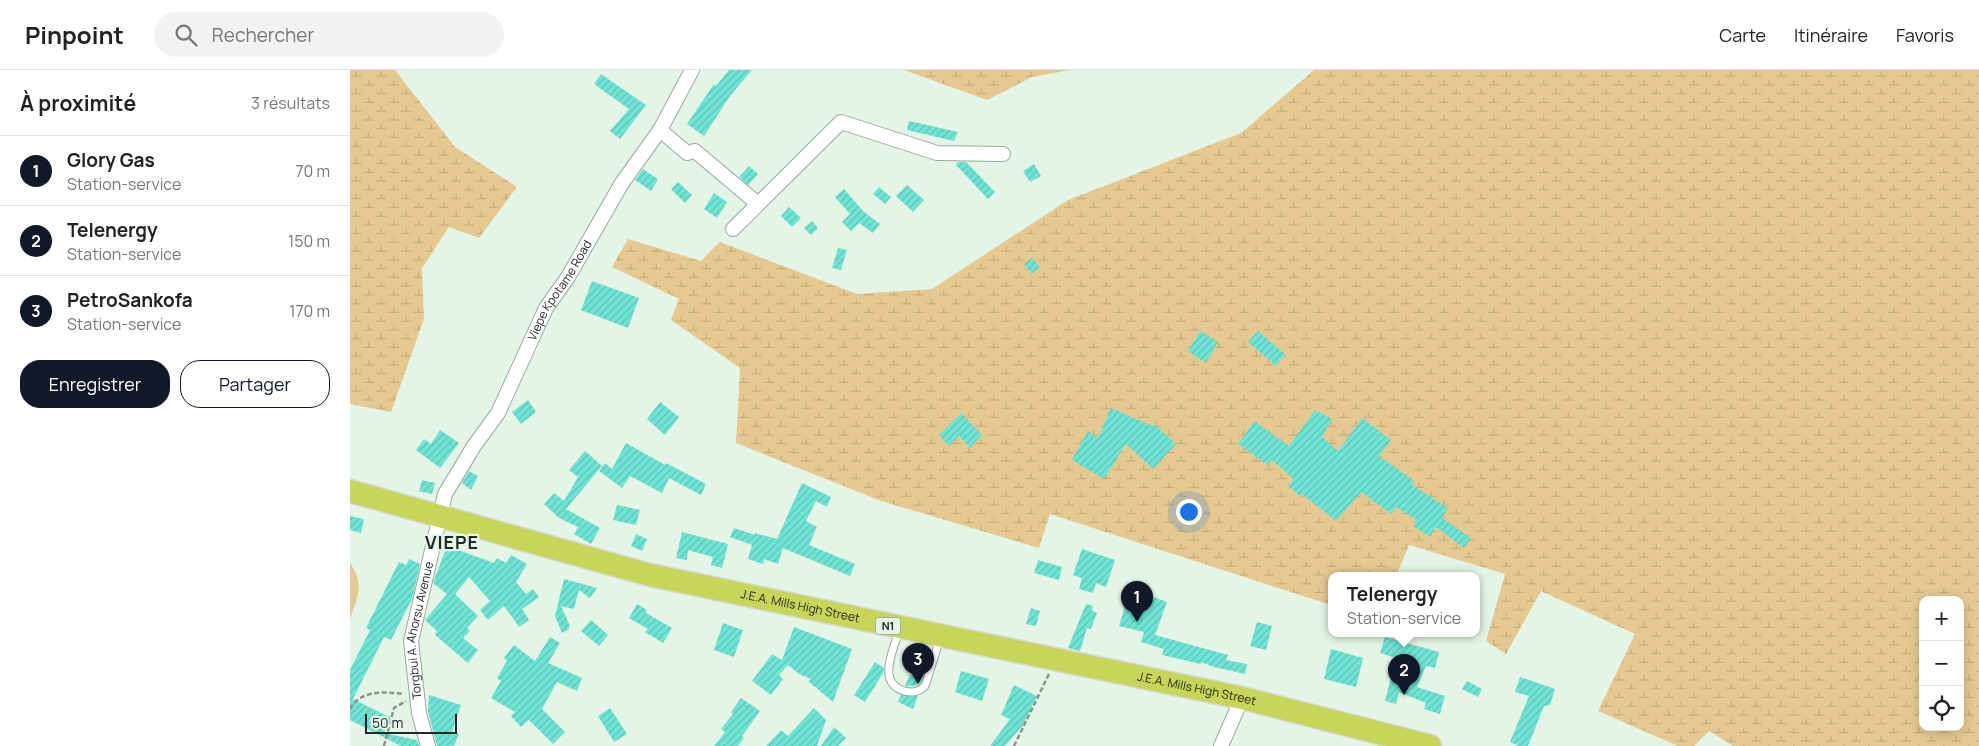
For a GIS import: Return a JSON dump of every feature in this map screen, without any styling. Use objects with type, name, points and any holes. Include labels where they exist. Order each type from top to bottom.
[{"type":"highway","name":"J.E.A. Mills High Street","points":[[350,491],[650,575],[1242,698],[1430,746]]},
{"type":"street","name":"Viepe Kpotame Road","points":[[440,515],[445,494],[474,446],[498,413],[546,308],[568,277],[622,183],[660,130],[692,70]]},
{"type":"street","points":[[733,229],[841,122],[937,153],[1004,154]]},
{"type":"street","points":[[660,130],[687,153],[695,151],[758,204]]},
{"type":"street","name":"Torgbui A. Ahorsu Avenue","points":[[428,746],[416,695],[411,641],[440,515]]},
{"type":"street","points":[[1221,746],[1242,698]]},
{"type":"lane","points":[[900,628],[888,674],[890,682],[897,688],[912,693],[920,691],[926,686],[941,636]]},
{"type":"path","points":[[1014,746],[1056,659]]},
{"type":"path","points":[[350,709],[354,702],[376,692],[416,695]]},
{"type":"path","points":[[384,746],[394,708],[416,695]]},
{"type":"green space","points":[[350,70],[395,70],[455,147],[517,187],[479,238],[449,227],[422,268],[424,319],[391,412],[350,404]]},
{"type":"green space","points":[[904,70],[1070,70],[1032,77],[987,100]]},
{"type":"green space","points":[[1314,70],[1979,70],[1979,746],[1733,746],[1709,731],[1694,746],[1678,746],[1598,711],[1635,634],[1541,591],[1506,654],[1486,641],[1505,574],[1409,545],[1398,572],[1328,572],[1328,604],[1050,514],[1039,548],[881,501],[736,443],[740,368],[671,320],[679,299],[612,267],[628,239],[701,261],[720,242],[857,294],[932,289],[1068,200],[1241,133]]},
{"type":"green space","points":[[350,563],[355,571],[359,591],[350,619]]},
{"type":"building","points":[[729,70],[752,70],[730,96],[704,136],[687,124],[714,84],[716,86]]},
{"type":"building","points":[[601,74],[646,105],[620,139],[610,131],[629,109],[594,84]]},
{"type":"building","points":[[909,121],[958,132],[954,141],[907,130]]},
{"type":"building","points":[[958,162],[966,162],[995,192],[988,199],[956,165]]},
{"type":"building","points":[[1034,164],[1041,176],[1030,182],[1023,171]]},
{"type":"building","points":[[749,166],[758,174],[748,185],[739,177]]},
{"type":"building","points":[[643,169],[658,179],[651,191],[635,180]]},
{"type":"building","points":[[678,182],[692,195],[685,203],[671,189]]},
{"type":"building","points":[[907,185],[924,200],[913,212],[896,196]]},
{"type":"building","points":[[879,187],[891,197],[885,204],[873,194]]},
{"type":"building","points":[[844,189],[863,211],[880,224],[873,233],[859,223],[851,231],[842,222],[850,214],[835,197]]},
{"type":"building","points":[[714,193],[727,202],[717,218],[704,209]]},
{"type":"building","points":[[789,207],[801,218],[792,227],[781,216]]},
{"type":"building","points":[[812,221],[818,228],[811,235],[804,228]]},
{"type":"building","points":[[838,248],[847,250],[841,270],[832,268]]},
{"type":"building","points":[[1032,258],[1040,267],[1032,274],[1024,264]]},
{"type":"building","points":[[592,281],[639,298],[628,328],[581,310]]},
{"type":"building","points":[[1200,331],[1218,342],[1206,363],[1188,351]]},
{"type":"building","points":[[1258,331],[1285,354],[1276,366],[1248,342]]},
{"type":"building","points":[[528,400],[536,412],[521,424],[512,412]]},
{"type":"building","points":[[660,402],[679,417],[665,435],[647,419]]},
{"type":"building","points":[[1111,408],[1152,426],[1154,424],[1176,444],[1153,469],[1126,444],[1104,479],[1072,460],[1088,431],[1098,438]]},
{"type":"building","points":[[1315,410],[1332,419],[1322,437],[1338,451],[1362,418],[1391,440],[1379,456],[1414,481],[1412,485],[1448,508],[1442,518],[1471,538],[1464,548],[1436,527],[1430,537],[1413,526],[1417,520],[1396,507],[1391,514],[1361,492],[1336,521],[1302,494],[1300,496],[1288,486],[1294,479],[1272,460],[1268,465],[1238,444],[1254,421],[1289,446]]},
{"type":"building","points":[[961,413],[982,435],[970,448],[959,436],[949,446],[939,435]]},
{"type":"building","points":[[440,430],[459,443],[440,468],[416,450],[424,439],[431,444]]},
{"type":"building","points":[[626,443],[665,465],[666,463],[706,484],[701,495],[669,478],[662,493],[630,476],[622,488],[599,471],[605,463],[612,469]]},
{"type":"building","points":[[585,451],[602,466],[566,509],[600,528],[591,544],[574,534],[578,527],[559,518],[544,504],[554,493],[564,501],[578,477],[569,470]]},
{"type":"building","points":[[469,471],[478,476],[471,490],[462,483]]},
{"type":"building","points":[[422,480],[435,483],[432,494],[419,491]]},
{"type":"building","points":[[802,483],[831,497],[827,507],[816,501],[806,521],[817,527],[809,545],[855,564],[850,576],[783,548],[778,564],[764,559],[763,564],[748,559],[752,545],[730,537],[734,528],[755,535],[755,533],[777,539]]},
{"type":"building","points":[[617,505],[640,510],[636,525],[613,520]]},
{"type":"building","points":[[350,516],[364,519],[361,533],[350,530]]},
{"type":"building","points":[[682,532],[728,544],[722,568],[711,565],[713,557],[688,550],[687,560],[676,558]]},
{"type":"building","points":[[636,534],[647,539],[642,551],[631,546]]},
{"type":"building","points":[[447,546],[494,563],[497,558],[506,563],[511,555],[527,564],[516,582],[526,594],[533,589],[539,597],[522,609],[529,620],[519,627],[504,606],[488,620],[480,610],[490,601],[469,577],[455,594],[478,616],[467,628],[470,631],[463,638],[478,650],[468,663],[435,635],[437,631],[425,620],[447,594],[433,583]]},
{"type":"building","points":[[1082,549],[1115,560],[1106,587],[1096,583],[1093,593],[1079,589],[1082,578],[1073,575]]},
{"type":"building","points":[[409,559],[420,564],[412,599],[391,640],[384,637],[353,699],[391,718],[384,733],[417,740],[419,746],[401,746],[350,720],[350,670],[370,630],[366,628],[399,562],[406,565]]},
{"type":"building","points":[[1038,560],[1062,567],[1059,580],[1034,573]]},
{"type":"building","points":[[564,579],[597,588],[590,598],[579,590],[574,609],[561,606],[570,626],[568,630],[562,633],[555,616]]},
{"type":"building","points":[[1146,594],[1167,602],[1155,635],[1228,655],[1226,660],[1247,664],[1245,674],[1201,662],[1201,664],[1162,655],[1164,649],[1141,642],[1144,632],[1119,626],[1125,606],[1140,611]]},
{"type":"building","points":[[637,604],[647,610],[646,613],[672,628],[663,643],[645,632],[648,629],[629,618]]},
{"type":"building","points":[[1086,604],[1093,606],[1092,611],[1097,613],[1091,629],[1087,628],[1080,651],[1068,648]]},
{"type":"building","points":[[1031,608],[1040,611],[1036,626],[1026,624]]},
{"type":"building","points":[[591,620],[608,635],[599,646],[581,631]]},
{"type":"building","points":[[1257,622],[1272,626],[1266,650],[1250,646]]},
{"type":"building","points":[[723,623],[743,630],[734,657],[714,650]]},
{"type":"building","points":[[794,627],[852,649],[833,702],[808,681],[811,679],[799,674],[788,665],[779,675],[783,679],[771,695],[752,681],[772,654],[782,660]]},
{"type":"building","points":[[550,637],[560,643],[548,663],[582,678],[577,691],[557,682],[542,709],[565,732],[553,744],[529,720],[521,727],[511,716],[515,712],[491,698],[501,681],[497,678],[507,661],[504,658],[514,645],[535,661]]},
{"type":"building","points":[[1385,637],[1439,652],[1435,668],[1426,666],[1417,687],[1445,696],[1440,714],[1424,709],[1426,703],[1399,692],[1396,704],[1385,701],[1396,658],[1380,653]]},
{"type":"building","points":[[1331,649],[1363,658],[1356,687],[1324,679]]},
{"type":"building","points":[[875,662],[884,668],[883,673],[865,702],[854,695]]},
{"type":"building","points":[[961,671],[989,679],[982,701],[955,692]]},
{"type":"building","points":[[910,674],[922,679],[920,683],[914,686],[905,686]]},
{"type":"building","points":[[1520,677],[1555,689],[1550,705],[1544,706],[1528,746],[1519,746],[1510,742],[1529,696],[1515,692]]},
{"type":"building","points":[[1467,681],[1482,689],[1478,697],[1462,689]]},
{"type":"building","points":[[1014,685],[1037,696],[1023,725],[1005,746],[990,746],[1010,719],[1001,715]]},
{"type":"building","points":[[429,695],[461,705],[452,732],[459,734],[454,746],[437,746],[428,711]]},
{"type":"building","points":[[901,695],[918,696],[913,709],[898,702]]},
{"type":"building","points":[[741,698],[760,711],[742,736],[744,738],[738,746],[714,746],[725,732],[721,729],[733,714],[731,712]]},
{"type":"building","points":[[610,708],[627,734],[614,742],[598,716]]},
{"type":"building","points":[[814,708],[826,720],[817,746],[766,746],[781,730],[788,736]]},
{"type":"building","points":[[834,727],[846,738],[838,746],[821,746]]},
{"type":"place","name":"Glory Gas","points":[[1137,622]]},
{"type":"place","name":"PetroSankofa","points":[[918,684]]},
{"type":"place","name":"Telenergy","points":[[1404,695]]},
{"type":"district","name":"VIEPE","points":[[452,543]]}]
